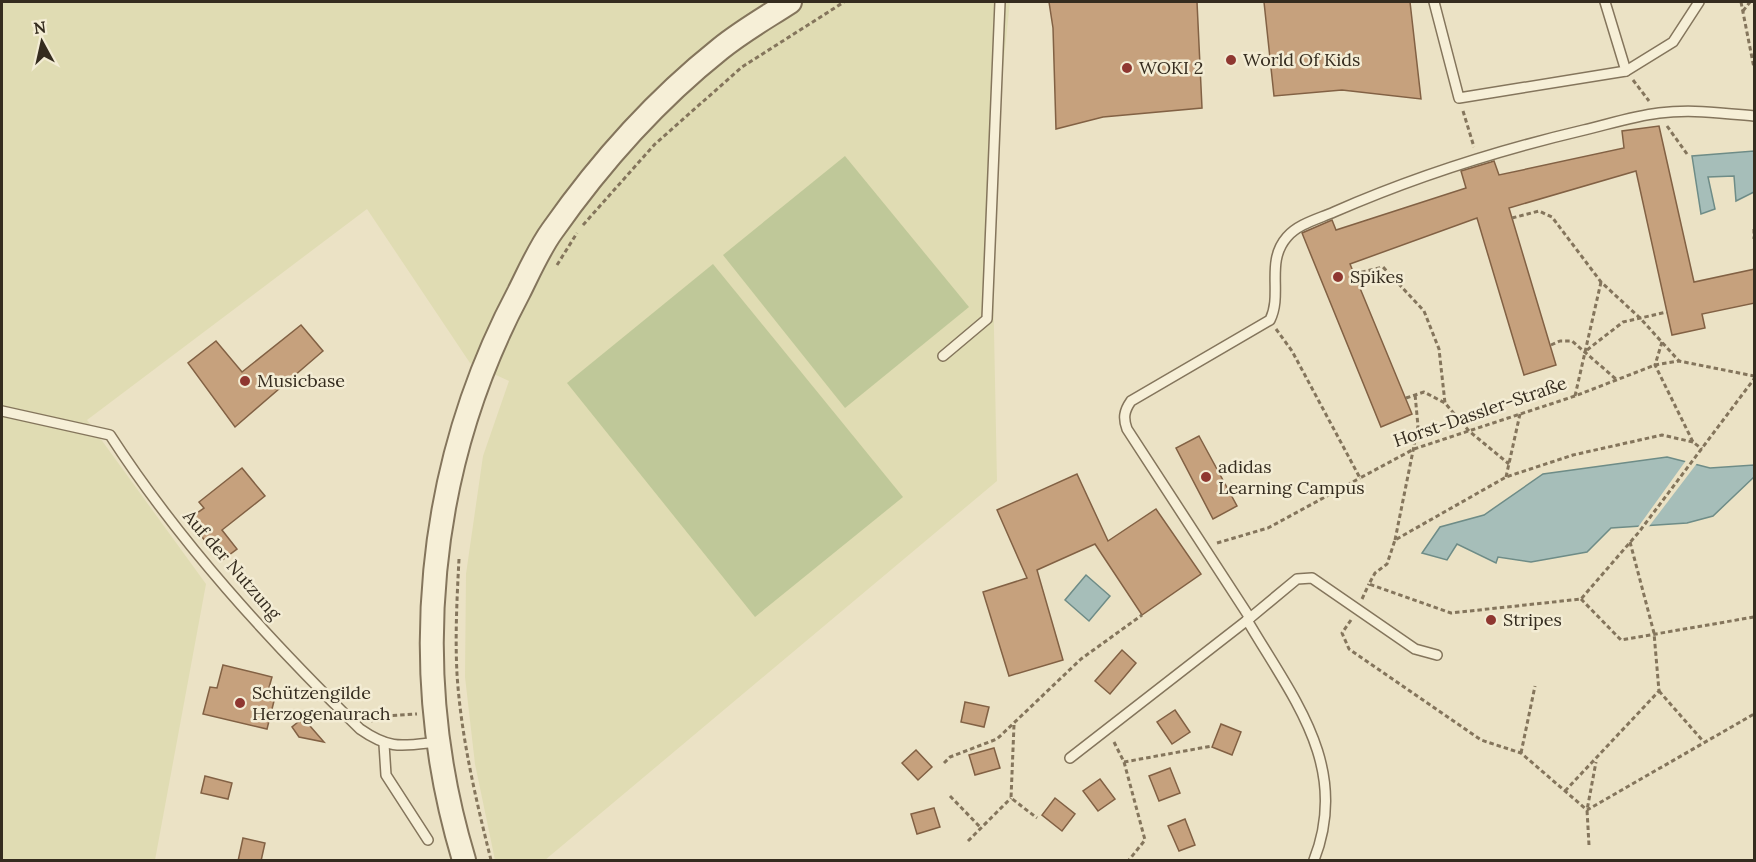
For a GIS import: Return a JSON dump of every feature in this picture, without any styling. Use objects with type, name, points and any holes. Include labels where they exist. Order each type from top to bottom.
[{"type":"street","points":[[464,861],[455,831],[437,742],[431,685],[436,548],[459,434],[497,334],[550,233],[585,186],[658,103],[721,48],[790,2]]},
{"type":"lane","points":[[943,356],[987,319],[1000,2]]},
{"type":"lane","points":[[1434,2],[1459,98],[1626,71],[1673,42],[1699,2]]},
{"type":"lane","points":[[1605,2],[1626,71]]},
{"type":"lane","points":[[1314,861],[1324,816],[1321,762],[1315,738],[1304,713],[1204,546],[1127,429],[1125,409],[1131,400],[1270,320],[1274,310],[1275,260],[1286,237],[1294,230],[1366,198],[1477,158],[1658,113],[1680,111],[1755,116]]},
{"type":"lane","name":"Auf der Nutzung","points":[[2,411],[110,435],[141,481],[217,578],[360,729],[384,744]]},
{"type":"lane","points":[[1070,758],[1290,584],[1306,577],[1312,578],[1415,649],[1437,656]]},
{"type":"lane","points":[[428,840],[386,775],[384,744],[406,746],[437,742]]},
{"type":"path","points":[[556,266],[582,227],[656,144],[742,67],[844,2]]},
{"type":"path","points":[[1741,2],[1755,68]]},
{"type":"path","points":[[1743,11],[1750,2]]},
{"type":"path","points":[[1752,55],[1755,50]]},
{"type":"path","points":[[1459,98],[1477,158]]},
{"type":"path","points":[[1512,218],[1539,211],[1552,217],[1601,282],[1640,318],[1679,361]]},
{"type":"path","points":[[1755,229],[1752,229],[1755,239]]},
{"type":"path","points":[[1354,274],[1383,267],[1424,311],[1439,349],[1445,403]]},
{"type":"path","points":[[1575,396],[1601,282]]},
{"type":"path","points":[[1585,351],[1623,322],[1667,312]]},
{"type":"path","points":[[1270,320],[1292,351],[1360,478]]},
{"type":"path","points":[[1551,345],[1560,340],[1572,341],[1617,380]]},
{"type":"path","points":[[1662,342],[1655,365],[1693,442]]},
{"type":"path","name":"Horst-Dassler-Straße","points":[[1204,546],[1268,528],[1414,450],[1575,396],[1655,365],[1679,361],[1755,377]]},
{"type":"path","points":[[1369,584],[1451,613],[1581,599],[1639,532],[1755,377]]},
{"type":"path","points":[[1406,398],[1424,392],[1445,403],[1469,431],[1509,464]]},
{"type":"path","points":[[1415,394],[1418,426],[1395,540],[1387,564],[1375,573],[1358,609],[1342,633],[1349,650],[1481,740],[1521,753],[1587,810]]},
{"type":"path","points":[[1506,477],[1520,414]]},
{"type":"path","points":[[1395,540],[1506,477],[1573,455],[1662,435],[1693,442],[1702,448]]},
{"type":"path","points":[[1630,542],[1654,633],[1659,691],[1703,741]]},
{"type":"path","points":[[459,554],[456,613],[457,676],[477,805],[491,861]]},
{"type":"path","points":[[1581,599],[1621,640],[1755,617]]},
{"type":"path","points":[[944,763],[950,757],[997,739],[1081,659],[1142,615]]},
{"type":"path","points":[[1521,753],[1535,686]]},
{"type":"path","points":[[1565,790],[1596,760],[1659,691]]},
{"type":"path","points":[[360,729],[373,719],[386,716],[434,714]]},
{"type":"path","points":[[1587,810],[1703,741],[1755,714]]},
{"type":"path","points":[[968,841],[1011,798],[1014,725]]},
{"type":"path","points":[[1107,729],[1124,762],[1145,840],[1129,861]]},
{"type":"path","points":[[1124,762],[1212,746]]},
{"type":"path","points":[[1589,845],[1587,810],[1596,760]]},
{"type":"path","points":[[950,796],[981,828]]},
{"type":"path","points":[[1011,798],[1037,818]]},
{"type":"shaded area","points":[[2,2],[1010,2],[991,180],[997,481],[545,860],[495,860],[475,764],[465,677],[466,574],[483,456],[509,381],[470,363],[367,209],[87,420],[206,584],[155,860],[2,860]]},
{"type":"green space","points":[[845,156],[969,307],[845,408],[723,255]]},
{"type":"green space","points":[[713,264],[903,497],[755,617],[567,383]]},
{"type":"water","points":[[1754,151],[1754,192],[1736,201],[1734,176],[1708,177],[1715,209],[1701,214],[1692,156]]},
{"type":"water","points":[[1667,457],[1710,468],[1754,465],[1754,477],[1713,516],[1687,523],[1611,528],[1587,552],[1531,562],[1498,557],[1496,563],[1457,544],[1447,560],[1422,553],[1440,527],[1484,515],[1543,474]]},
{"type":"water","points":[[1086,575],[1110,596],[1089,621],[1065,600]]},
{"type":"pier","points":[[1687,459],[1698,462],[1647,529],[1636,530]]},
{"type":"building","name":"WOKI 2","points":[[1049,2],[1197,2],[1202,108],[1103,117],[1056,129],[1053,28]]},
{"type":"building","points":[[1264,2],[1410,2],[1421,99],[1342,90],[1274,96]]},
{"type":"building","name":"Spikes","points":[[1659,126],[1694,282],[1755,269],[1755,303],[1702,314],[1705,328],[1672,335],[1636,171],[1509,208],[1556,365],[1524,375],[1477,218],[1350,264],[1412,414],[1381,427],[1302,233],[1332,220],[1336,230],[1466,188],[1461,171],[1494,161],[1499,175],[1624,148],[1622,131]]},
{"type":"building","name":"Musicbase","points":[[301,325],[323,351],[235,427],[188,363],[216,341],[242,372]]},
{"type":"building","name":"adidas Learning Campus","points":[[1199,436],[1237,506],[1213,519],[1176,448]]},
{"type":"building","points":[[242,468],[265,496],[222,530],[237,549],[221,561],[191,523],[195,519],[193,516],[204,508],[199,502]]},
{"type":"building","points":[[1077,474],[1108,541],[1156,509],[1201,574],[1142,615],[1095,544],[1037,570],[1063,660],[1009,676],[983,592],[1027,578],[997,510]]},
{"type":"building","points":[[1122,650],[1136,663],[1110,694],[1095,681]]},
{"type":"building","name":"Schützengilde Herzogenaurach","points":[[223,665],[272,677],[268,691],[276,693],[267,729],[203,714],[210,687],[217,688]]},
{"type":"building","points":[[965,702],[989,707],[984,727],[961,722]]},
{"type":"building","points":[[1175,710],[1190,732],[1172,744],[1157,722]]},
{"type":"building","points":[[303,718],[324,742],[299,737],[292,727]]},
{"type":"building","points":[[1221,724],[1241,732],[1232,755],[1212,747]]},
{"type":"building","points":[[994,748],[1000,768],[975,775],[969,755]]},
{"type":"building","points":[[916,750],[932,767],[918,780],[902,763]]},
{"type":"building","points":[[1170,768],[1180,793],[1159,801],[1149,776]]},
{"type":"building","points":[[205,776],[232,783],[228,799],[201,793]]},
{"type":"building","points":[[1100,779],[1115,799],[1098,811],[1083,791]]},
{"type":"building","points":[[1055,798],[1075,814],[1062,831],[1042,815]]},
{"type":"building","points":[[934,808],[940,827],[917,834],[911,814]]},
{"type":"building","points":[[1185,819],[1195,845],[1179,851],[1168,826]]},
{"type":"building","points":[[243,838],[265,843],[261,861],[238,861]]},
{"type":"place","name":"World Of Kids","points":[[1231,60]]},
{"type":"place","name":"WOKI 2","points":[[1127,68]]},
{"type":"place","name":"Spikes","points":[[1338,277]]},
{"type":"place","name":"Musicbase","points":[[245,381]]},
{"type":"place","name":"adidas Learning Campus","points":[[1206,477]]},
{"type":"place","name":"Stripes","points":[[1491,620]]},
{"type":"place","name":"Schützengilde Herzogenaurach","points":[[240,703]]}]
